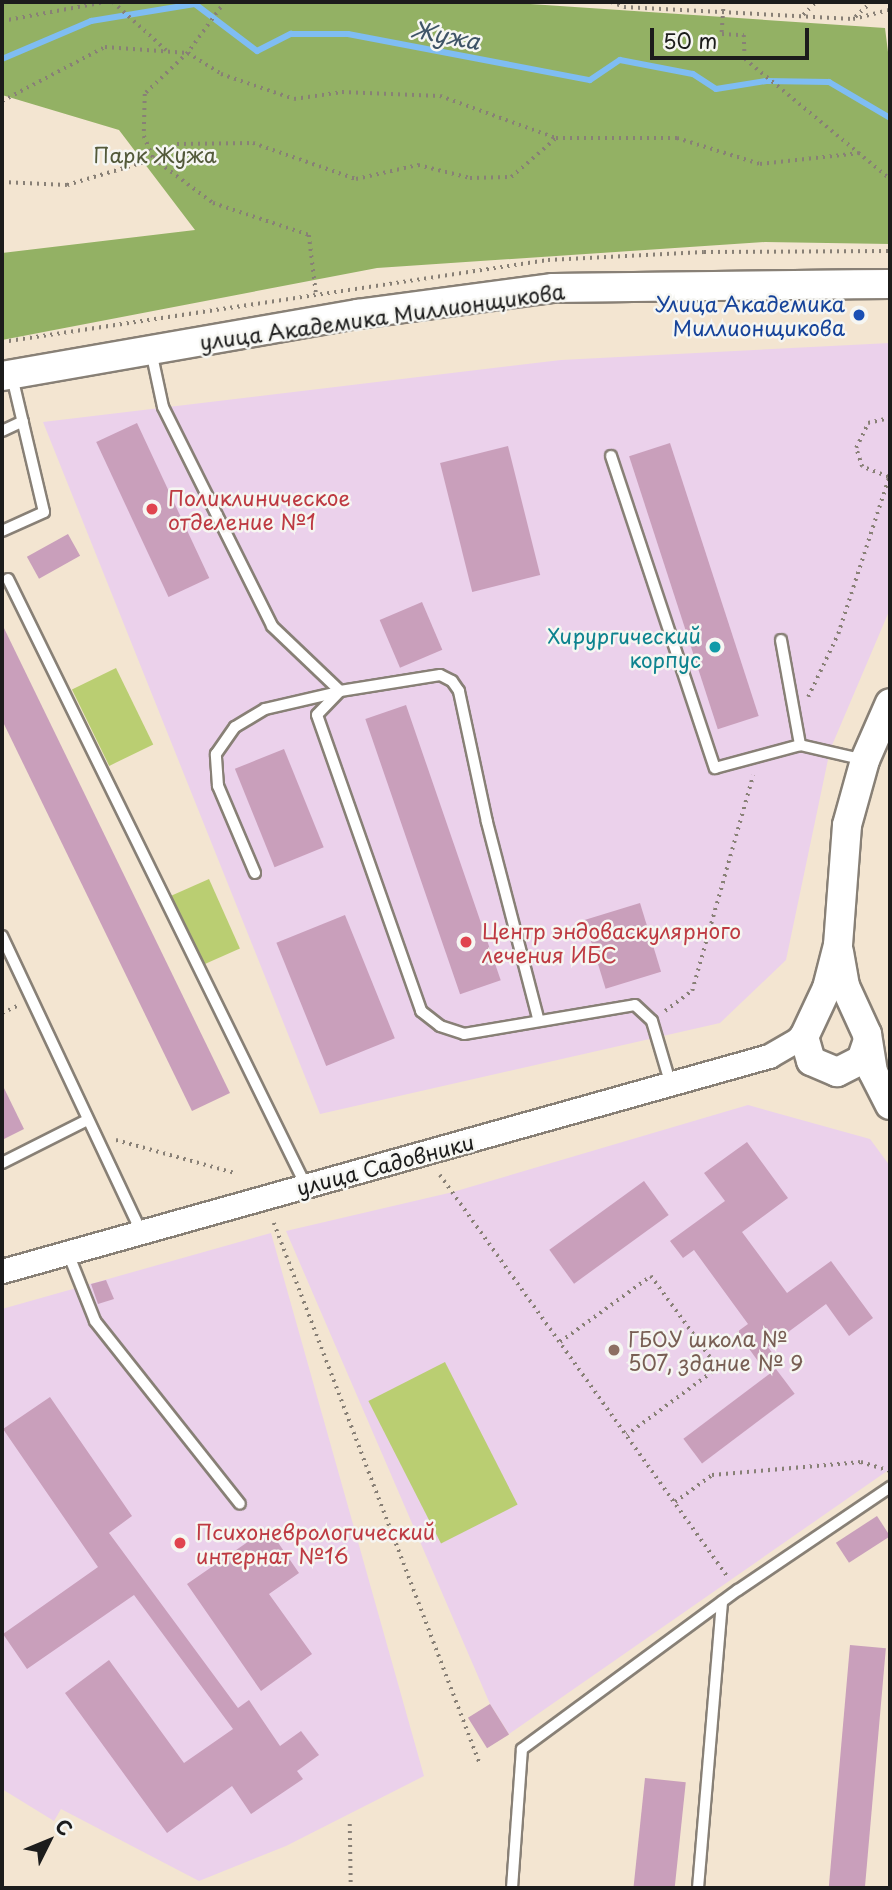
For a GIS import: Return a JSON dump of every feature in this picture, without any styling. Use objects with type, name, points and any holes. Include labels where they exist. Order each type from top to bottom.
[{"type":"street","name":"улица Академика Миллионщикова","points":[[7,375],[358,314],[553,288],[890,284]]},
{"type":"street","name":"улица Садовники","points":[[2,1271],[671,1085],[769,1056],[797,1040],[827,988],[838,945],[847,825],[865,760],[890,703]]},
{"type":"street","name":"улица Садовники","points":[[838,945],[863,1030]]},
{"type":"street","name":"улица Садовники","points":[[808,1025],[834,1009],[863,1030]]},
{"type":"street","points":[[808,1025],[807,1054],[823,1069],[864,1088],[890,1107]]},
{"type":"street","points":[[823,1069],[854,1066],[863,1030]]},
{"type":"street","points":[[863,1030],[873,1072],[890,1107]]},
{"type":"street","name":"улица Садовники","points":[[769,1056],[786,1056],[823,1069]]},
{"type":"lane","points":[[151,350],[163,407],[272,626],[340,691]]},
{"type":"lane","points":[[2,531],[44,512],[23,421],[7,375]]},
{"type":"lane","points":[[2,431],[23,421]]},
{"type":"lane","points":[[611,456],[715,768],[800,745],[865,760]]},
{"type":"lane","points":[[8,579],[306,1186]]},
{"type":"lane","points":[[781,640],[800,745]]},
{"type":"lane","points":[[255,873],[218,786],[216,754],[223,738],[265,709],[340,691],[440,675],[453,681],[459,691],[487,822],[538,1018]]},
{"type":"lane","points":[[340,691],[317,715],[421,1010],[440,1026],[464,1034],[538,1018],[627,1004],[642,1009],[652,1021],[671,1085]]},
{"type":"lane","points":[[2,936],[141,1232]]},
{"type":"lane","points":[[2,1163],[88,1122]]},
{"type":"lane","points":[[68,1253],[95,1321],[240,1504]]},
{"type":"lane","points":[[512,1888],[522,1749],[738,1590],[890,1487]]},
{"type":"lane","points":[[698,1888],[722,1602]]},
{"type":"path","points":[[2,21],[106,2]]},
{"type":"path","points":[[113,2],[168,51]]},
{"type":"path","points":[[225,2],[188,53],[145,94],[144,136],[153,159],[213,203],[309,235],[316,293]]},
{"type":"path","points":[[611,2],[615,6],[853,19],[890,10]]},
{"type":"path","points":[[724,2],[722,34],[744,35],[745,59],[765,72],[890,179]]},
{"type":"path","points":[[802,17],[816,2]]},
{"type":"path","points":[[853,19],[871,2]]},
{"type":"path","points":[[2,102],[105,47],[188,53],[221,74],[294,99],[342,92],[440,96],[556,138],[677,138],[760,164],[860,153]]},
{"type":"path","points":[[2,182],[67,185],[153,159],[177,144],[253,143],[356,179],[418,165],[470,178],[511,177],[556,138]]},
{"type":"path","points":[[796,721],[838,634],[890,477],[862,467],[856,448],[868,423],[890,418]]},
{"type":"path","points":[[652,1021],[692,991],[754,769],[753,757]]},
{"type":"path","points":[[88,1122],[123,1143],[235,1173]]},
{"type":"path","points":[[440,1174],[738,1590]]},
{"type":"path","points":[[274,1223],[480,1763]]},
{"type":"path","points":[[560,1342],[651,1276],[718,1368],[627,1436]]},
{"type":"path","points":[[675,1502],[712,1475],[861,1462],[890,1472]]},
{"type":"path","points":[[350,1824],[351,1888]]},
{"type":"shaded area","points":[[890,343],[890,609],[830,750],[786,960],[720,1023],[320,1114],[43,422],[561,360]]},
{"type":"shaded area","name":"ГБОУ школа № 507, здание № 9","points":[[748,1105],[870,1139],[890,1166],[890,1469],[509,1734],[490,1704],[286,1231],[453,1192]]},
{"type":"shaded area","name":"Психоневрологический интернат №16","points":[[271,1233],[424,1776],[286,1846],[199,1881],[61,1809],[54,1821],[2,1789],[2,1309]]},
{"type":"green space","name":"Парк Жужа","points":[[2,2],[502,2],[885,28],[890,68],[890,244],[765,242],[377,268],[2,340],[2,253],[195,230],[119,130],[2,95]]},
{"type":"green space","points":[[116,668],[153,744],[109,766],[72,689]]},
{"type":"green space","points":[[209,879],[240,948],[202,966],[171,896]]},
{"type":"green space","points":[[445,1362],[518,1505],[441,1544],[368,1401]]},
{"type":"building","name":"Поликлиническое отделение №1","points":[[137,423],[209,578],[168,597],[96,442]]},
{"type":"building","name":"Хирургический корпус","points":[[670,443],[759,716],[718,729],[629,456]]},
{"type":"building","points":[[508,446],[540,575],[472,592],[440,463]]},
{"type":"building","points":[[68,534],[80,556],[39,579],[27,557]]},
{"type":"building","points":[[422,602],[442,650],[400,668],[380,620]]},
{"type":"building","points":[[2,624],[230,1093],[192,1111],[2,720]]},
{"type":"building","points":[[406,705],[501,980],[460,994],[365,719]]},
{"type":"building","points":[[284,749],[324,847],[275,867],[235,769]]},
{"type":"building","points":[[640,903],[661,972],[606,989],[585,920]]},
{"type":"building","points":[[345,915],[395,1038],[326,1066],[276,943]]},
{"type":"building","points":[[2,1084],[24,1129],[2,1140]]},
{"type":"building","points":[[747,1142],[788,1198],[742,1232],[787,1293],[831,1261],[873,1318],[849,1336],[826,1304],[768,1347],[778,1361],[765,1371],[737,1332],[748,1324],[694,1250],[683,1258],[670,1241],[725,1201],[704,1173]]},
{"type":"building","points":[[644,1181],[669,1215],[574,1284],[549,1250]]},
{"type":"building","points":[[106,1280],[114,1299],[98,1304],[91,1284]]},
{"type":"building","points":[[776,1369],[795,1394],[702,1464],[683,1439]]},
{"type":"building","points":[[50,1397],[132,1516],[109,1533],[238,1708],[249,1700],[280,1746],[301,1731],[319,1755],[297,1771],[303,1779],[251,1814],[232,1786],[167,1833],[65,1693],[109,1660],[184,1763],[233,1729],[134,1595],[27,1669],[3,1634],[98,1567],[3,1429]]},
{"type":"building","points":[[877,1516],[890,1536],[849,1563],[836,1543]]},
{"type":"building","points":[[268,1528],[299,1573],[269,1594],[312,1654],[261,1691],[187,1584]]},
{"type":"building","points":[[850,1645],[886,1648],[865,1888],[829,1888]]},
{"type":"building","points":[[490,1704],[509,1735],[487,1748],[468,1718]]},
{"type":"building","points":[[645,1778],[686,1782],[675,1888],[633,1888]]},
{"type":"waterway","name":"Жужа","points":[[2,59],[91,21],[195,4],[257,51],[291,34],[348,34],[590,80],[620,60],[693,74],[716,89],[766,81],[829,82],[890,118]]},
{"type":"place","name":"Улица Академика Миллионщикова","points":[[859,315]]},
{"type":"place","name":"Поликлиническое отделение №1","points":[[152,509]]},
{"type":"place","name":"Хирургический корпус","points":[[715,647]]},
{"type":"place","name":"Центр эндоваскулярного лечения ИБС","points":[[466,942]]},
{"type":"place","name":"ГБОУ школа № 507, здание № 9","points":[[614,1350]]},
{"type":"place","name":"Психоневрологический интернат №16","points":[[180,1543]]}]
